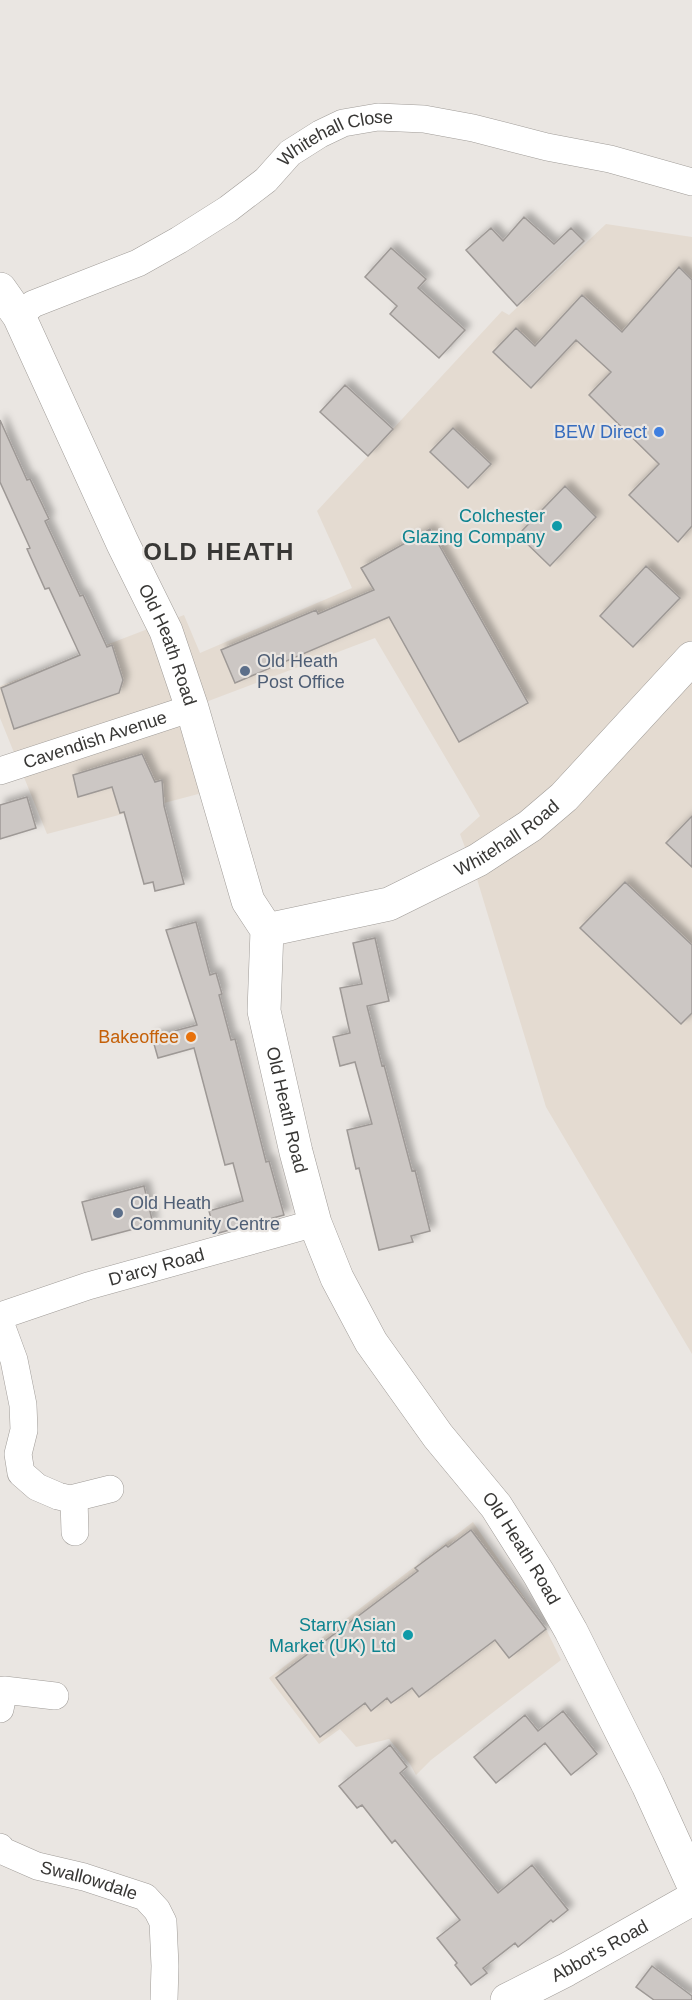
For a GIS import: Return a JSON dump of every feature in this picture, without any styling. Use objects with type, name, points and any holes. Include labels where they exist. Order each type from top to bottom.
[{"type":"street","name":"Whitehall Close","points":[[19,316],[33,303],[138,263],[179,240],[228,209],[266,180],[290,153],[320,134],[344,123],[378,117],[424,119],[610,159],[692,182]]},
{"type":"street","name":"Old Heath Road","points":[[0,289],[19,316],[123,544],[166,631],[192,708],[248,901],[267,930],[264,1011],[296,1152],[315,1223],[337,1278],[371,1342],[438,1436],[496,1506],[539,1574],[571,1631],[639,1767],[692,1882]]},
{"type":"street","name":"Whitehall Road","points":[[267,930],[389,904],[478,860],[530,826],[564,797],[692,658]]},
{"type":"street","name":"Cavendish Avenue","points":[[0,771],[192,708]]},
{"type":"street","name":"D'arcy Road","points":[[0,1316],[88,1286],[315,1223]]},
{"type":"street","points":[[0,1322],[14,1360],[22,1405],[24,1430],[18,1454],[21,1473],[37,1487],[58,1496],[74,1499],[75,1532]]},
{"type":"street","points":[[70,1499],[110,1489]]},
{"type":"street","points":[[1,1696],[55,1696]]},
{"type":"street","name":"Swallowdale","points":[[0,1847],[3,1851],[37,1866],[84,1877],[145,1897],[157,1910],[163,1922],[164,2000]]},
{"type":"street","name":"Abbot's Road","points":[[507,2000],[566,1970],[692,1899]]},
{"type":"shaded area","points":[[606,224],[692,237],[692,1354],[546,1107],[477,879],[460,834],[480,816],[375,638],[182,711],[202,793],[47,834],[0,718],[0,686],[184,615],[200,653],[352,588],[317,511],[502,311],[509,315]]},
{"type":"shaded area","name":"Starry Asian Market (UK) Ltd","points":[[473,1522],[546,1629],[561,1660],[431,1760],[416,1775],[410,1764],[389,1739],[356,1747],[340,1729],[319,1744],[269,1678]]},
{"type":"building","points":[[524,217],[554,244],[571,228],[584,241],[517,306],[466,250],[491,228],[503,241]]},
{"type":"building","points":[[391,248],[426,279],[418,288],[465,330],[439,358],[390,314],[397,306],[365,277]]},
{"type":"building","points":[[679,267],[692,280],[692,526],[678,542],[629,495],[659,464],[589,395],[611,372],[576,340],[531,388],[493,352],[516,328],[535,346],[582,295],[622,332]]},
{"type":"building","points":[[345,385],[393,429],[368,456],[320,412]]},
{"type":"building","points":[[0,420],[27,480],[30,479],[49,519],[45,521],[80,596],[83,595],[107,647],[112,645],[123,680],[119,693],[14,729],[1,688],[80,655],[49,588],[45,589],[27,549],[30,548],[0,482]]},
{"type":"building","points":[[453,428],[491,464],[468,488],[430,452]]},
{"type":"building","name":"Colchester Glazing Company","points":[[565,486],[596,517],[550,566],[518,535]]},
{"type":"building","points":[[430,529],[528,703],[459,742],[389,617],[235,683],[221,650],[316,610],[318,614],[374,590],[361,568]]},
{"type":"building","points":[[646,566],[680,598],[633,647],[600,616]]},
{"type":"building","points":[[142,754],[155,782],[162,780],[164,806],[184,884],[155,891],[153,882],[144,884],[124,812],[120,813],[112,787],[78,797],[73,775]]},
{"type":"building","points":[[27,797],[36,828],[0,839],[0,805]]},
{"type":"building","points":[[692,816],[692,867],[666,843]]},
{"type":"building","points":[[625,882],[692,945],[692,1013],[681,1024],[580,928]]},
{"type":"building","points":[[196,922],[210,975],[216,973],[222,994],[219,995],[231,1040],[235,1039],[266,1162],[269,1161],[284,1215],[215,1234],[209,1211],[243,1201],[233,1163],[225,1165],[194,1048],[158,1058],[152,1037],[197,1025],[166,930]]},
{"type":"building","points":[[375,938],[389,1001],[367,1006],[412,1171],[415,1170],[430,1231],[411,1236],[413,1242],[379,1250],[359,1168],[356,1169],[347,1130],[372,1124],[355,1062],[340,1066],[333,1037],[350,1033],[340,988],[362,984],[353,943]]},
{"type":"building","name":"Old Heath Community Centre","points":[[144,1186],[153,1224],[92,1240],[82,1202]]},
{"type":"building","name":"Starry Asian Market (UK) Ltd","points":[[471,1530],[546,1629],[509,1658],[495,1640],[419,1697],[412,1688],[391,1703],[387,1698],[371,1711],[365,1703],[320,1737],[276,1678],[418,1571],[415,1568]]},
{"type":"building","points":[[563,1711],[597,1754],[571,1775],[545,1743],[496,1783],[474,1757],[525,1715],[538,1731]]},
{"type":"building","points":[[390,1745],[407,1767],[400,1773],[498,1893],[532,1865],[568,1910],[553,1922],[551,1920],[518,1947],[515,1943],[483,1968],[487,1973],[471,1985],[437,1938],[460,1920],[395,1840],[392,1843],[362,1805],[357,1808],[339,1786]]},
{"type":"building","points":[[652,1966],[692,1996],[692,2000],[654,2000],[636,1987]]},
{"type":"place","name":"BEW Direct","points":[[659,432]]},
{"type":"place","name":"Colchester Glazing Company","points":[[557,526]]},
{"type":"place","name":"Old Heath Post Office","points":[[245,671]]},
{"type":"place","name":"Bakeoffee","points":[[191,1037]]},
{"type":"place","name":"Old Heath Community Centre","points":[[118,1213]]},
{"type":"place","name":"Starry Asian Market (UK) Ltd","points":[[408,1635]]},
{"type":"district","name":"OLD HEATH","points":[[219,552]]}]
